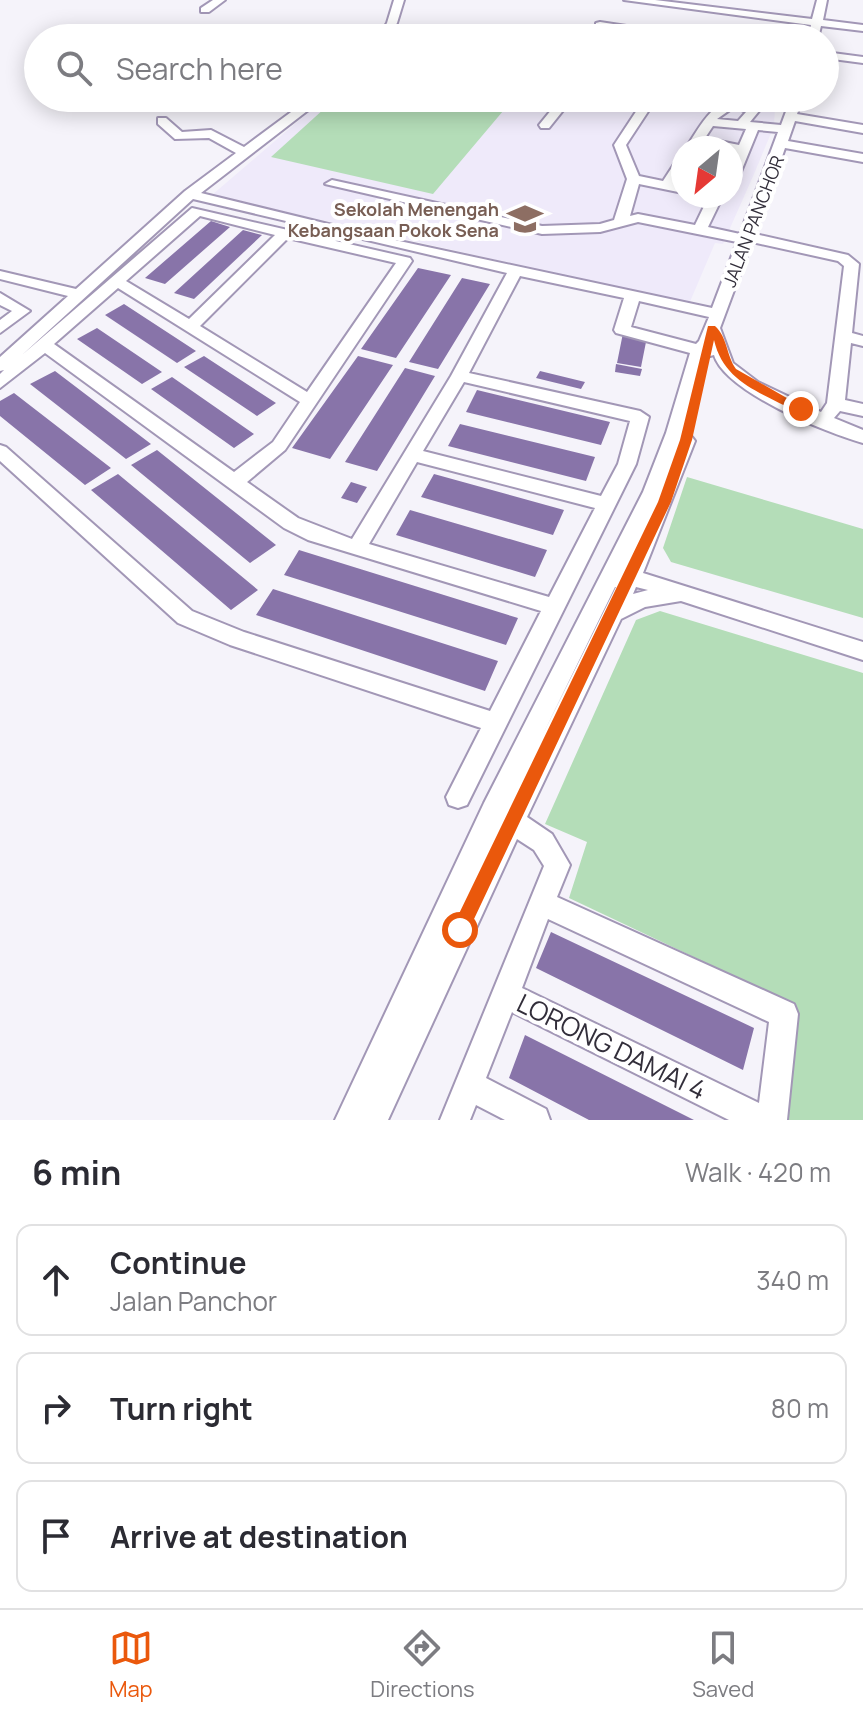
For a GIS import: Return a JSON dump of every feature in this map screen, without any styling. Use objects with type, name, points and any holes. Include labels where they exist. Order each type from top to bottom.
[{"type":"street","points":[[205,10],[220,0]]},
{"type":"street","points":[[391,24],[399,0]]},
{"type":"street","points":[[629,0],[832,24]]},
{"type":"street","points":[[816,22],[822,0]]},
{"type":"street","points":[[839,25],[863,28]]},
{"type":"street","points":[[839,57],[863,60]]},
{"type":"street","points":[[0,366],[190,194],[299,112]]},
{"type":"street","points":[[545,125],[556,112]]},
{"type":"street","points":[[621,221],[634,179],[620,150],[642,112]]},
{"type":"street","points":[[699,136],[716,112]]},
{"type":"street","points":[[744,150],[753,112]]},
{"type":"street","name":"JALAN PANCHOR","points":[[373,1120],[602,593],[652,492],[793,112]]},
{"type":"street","points":[[162,121],[179,136],[211,134],[244,152]]},
{"type":"street","points":[[709,122],[747,126],[790,123],[862,128]]},
{"type":"street","points":[[782,144],[863,158]]},
{"type":"street","points":[[634,179],[671,186]]},
{"type":"street","points":[[667,185],[671,179]]},
{"type":"street","points":[[332,184],[542,230],[573,231],[649,219],[850,261],[853,270],[836,404],[824,420]]},
{"type":"street","points":[[190,194],[512,275]]},
{"type":"street","points":[[700,229],[710,208]]},
{"type":"street","points":[[0,383],[197,211],[405,261],[633,295],[709,338]]},
{"type":"street","points":[[190,327],[285,233]]},
{"type":"street","points":[[234,482],[279,446],[405,261]]},
{"type":"street","points":[[3,275],[80,294]]},
{"type":"street","points":[[356,548],[459,376],[512,275]]},
{"type":"street","points":[[118,282],[310,401]]},
{"type":"street","points":[[633,295],[622,330],[661,337],[709,338],[718,334],[724,360],[732,371],[863,437]]},
{"type":"street","points":[[0,298],[22,311],[0,328]]},
{"type":"street","points":[[844,336],[863,341]]},
{"type":"street","name":"JALAN PANCHOR","points":[[350,1120],[504,816],[615,613],[649,537],[686,440],[709,338]]},
{"type":"street","points":[[0,343],[18,350]]},
{"type":"street","points":[[45,345],[291,523],[315,535],[554,607]]},
{"type":"street","points":[[458,797],[627,464],[640,417],[459,376]]},
{"type":"street","points":[[836,404],[863,410]]},
{"type":"street","points":[[0,451],[185,617],[238,639],[496,723]]},
{"type":"street","points":[[412,454],[607,504]]},
{"type":"street","points":[[649,537],[649,558],[655,574],[688,595]]},
{"type":"street","points":[[623,551],[624,565],[631,577],[863,651]]},
{"type":"street","points":[[602,593],[631,577]]},
{"type":"street","points":[[615,613],[654,596],[688,595]]},
{"type":"street","points":[[455,1120],[557,865],[543,842],[504,816]]},
{"type":"street","points":[[542,903],[784,1014],[772,1120]]},
{"type":"street","name":"LORONG DAMAI 4","points":[[505,994],[761,1120]]},
{"type":"street","points":[[469,1085],[535,1120]]},
{"type":"shaded area","name":"Sekolah Menengah Kebangsaan Pokok Sena","points":[[309,112],[775,112],[774,126],[743,199],[743,136],[671,136],[671,208],[739,208],[723,244],[715,243],[689,304],[212,195]]},
{"type":"green space","points":[[321,112],[502,112],[433,194],[271,157]]},
{"type":"green space","points":[[687,477],[863,529],[863,618],[671,562],[663,548]]},
{"type":"green space","points":[[660,611],[863,673],[863,1120],[785,1120],[795,1005],[569,898],[587,842],[545,824],[636,620]]},
{"type":"building","points":[[211,221],[230,227],[165,284],[145,278]]},
{"type":"building","points":[[243,230],[262,235],[194,299],[174,293]]},
{"type":"building","points":[[418,268],[451,275],[396,358],[361,349]]},
{"type":"building","points":[[462,278],[490,284],[438,369],[409,362]]},
{"type":"building","points":[[124,304],[196,351],[177,363],[105,315]]},
{"type":"building","points":[[97,328],[162,372],[142,384],[77,339]]},
{"type":"building","points":[[623,333],[647,337],[641,367],[617,363]]},
{"type":"building","points":[[204,356],[276,403],[257,416],[184,367]]},
{"type":"building","points":[[358,356],[393,365],[330,459],[292,448]]},
{"type":"building","points":[[616,364],[642,369],[640,376],[615,372]]},
{"type":"building","points":[[405,368],[435,376],[377,471],[345,462]]},
{"type":"building","points":[[55,371],[151,444],[126,459],[30,384]]},
{"type":"building","points":[[540,371],[585,382],[581,389],[536,378]]},
{"type":"building","points":[[172,377],[254,434],[234,448],[151,389]]},
{"type":"building","points":[[477,390],[610,422],[601,445],[466,412]]},
{"type":"building","points":[[14,393],[111,468],[85,485],[0,416],[0,401]]},
{"type":"building","points":[[460,424],[595,457],[586,481],[448,446]]},
{"type":"building","points":[[157,450],[276,545],[250,563],[131,465]]},
{"type":"building","points":[[118,474],[258,590],[231,610],[91,490]]},
{"type":"building","points":[[434,474],[564,510],[553,535],[421,497]]},
{"type":"building","points":[[351,482],[367,487],[357,503],[341,498]]},
{"type":"building","points":[[410,510],[547,550],[535,577],[396,535]]},
{"type":"building","points":[[299,550],[518,618],[506,645],[284,575]]},
{"type":"building","points":[[273,589],[498,661],[485,691],[256,615]]},
{"type":"building","points":[[551,932],[754,1028],[743,1070],[536,968]]},
{"type":"building","points":[[525,1035],[694,1120],[589,1120],[509,1078]]},
{"type":"place","name":"Sekolah Menengah Kebangsaan Pokok Sena","points":[[525,219]]},
{"type":"route","points":[[460,930],[615,613],[665,502],[686,440],[708,352],[706,343],[712,328],[720,338],[726,366],[801,409]]}]
